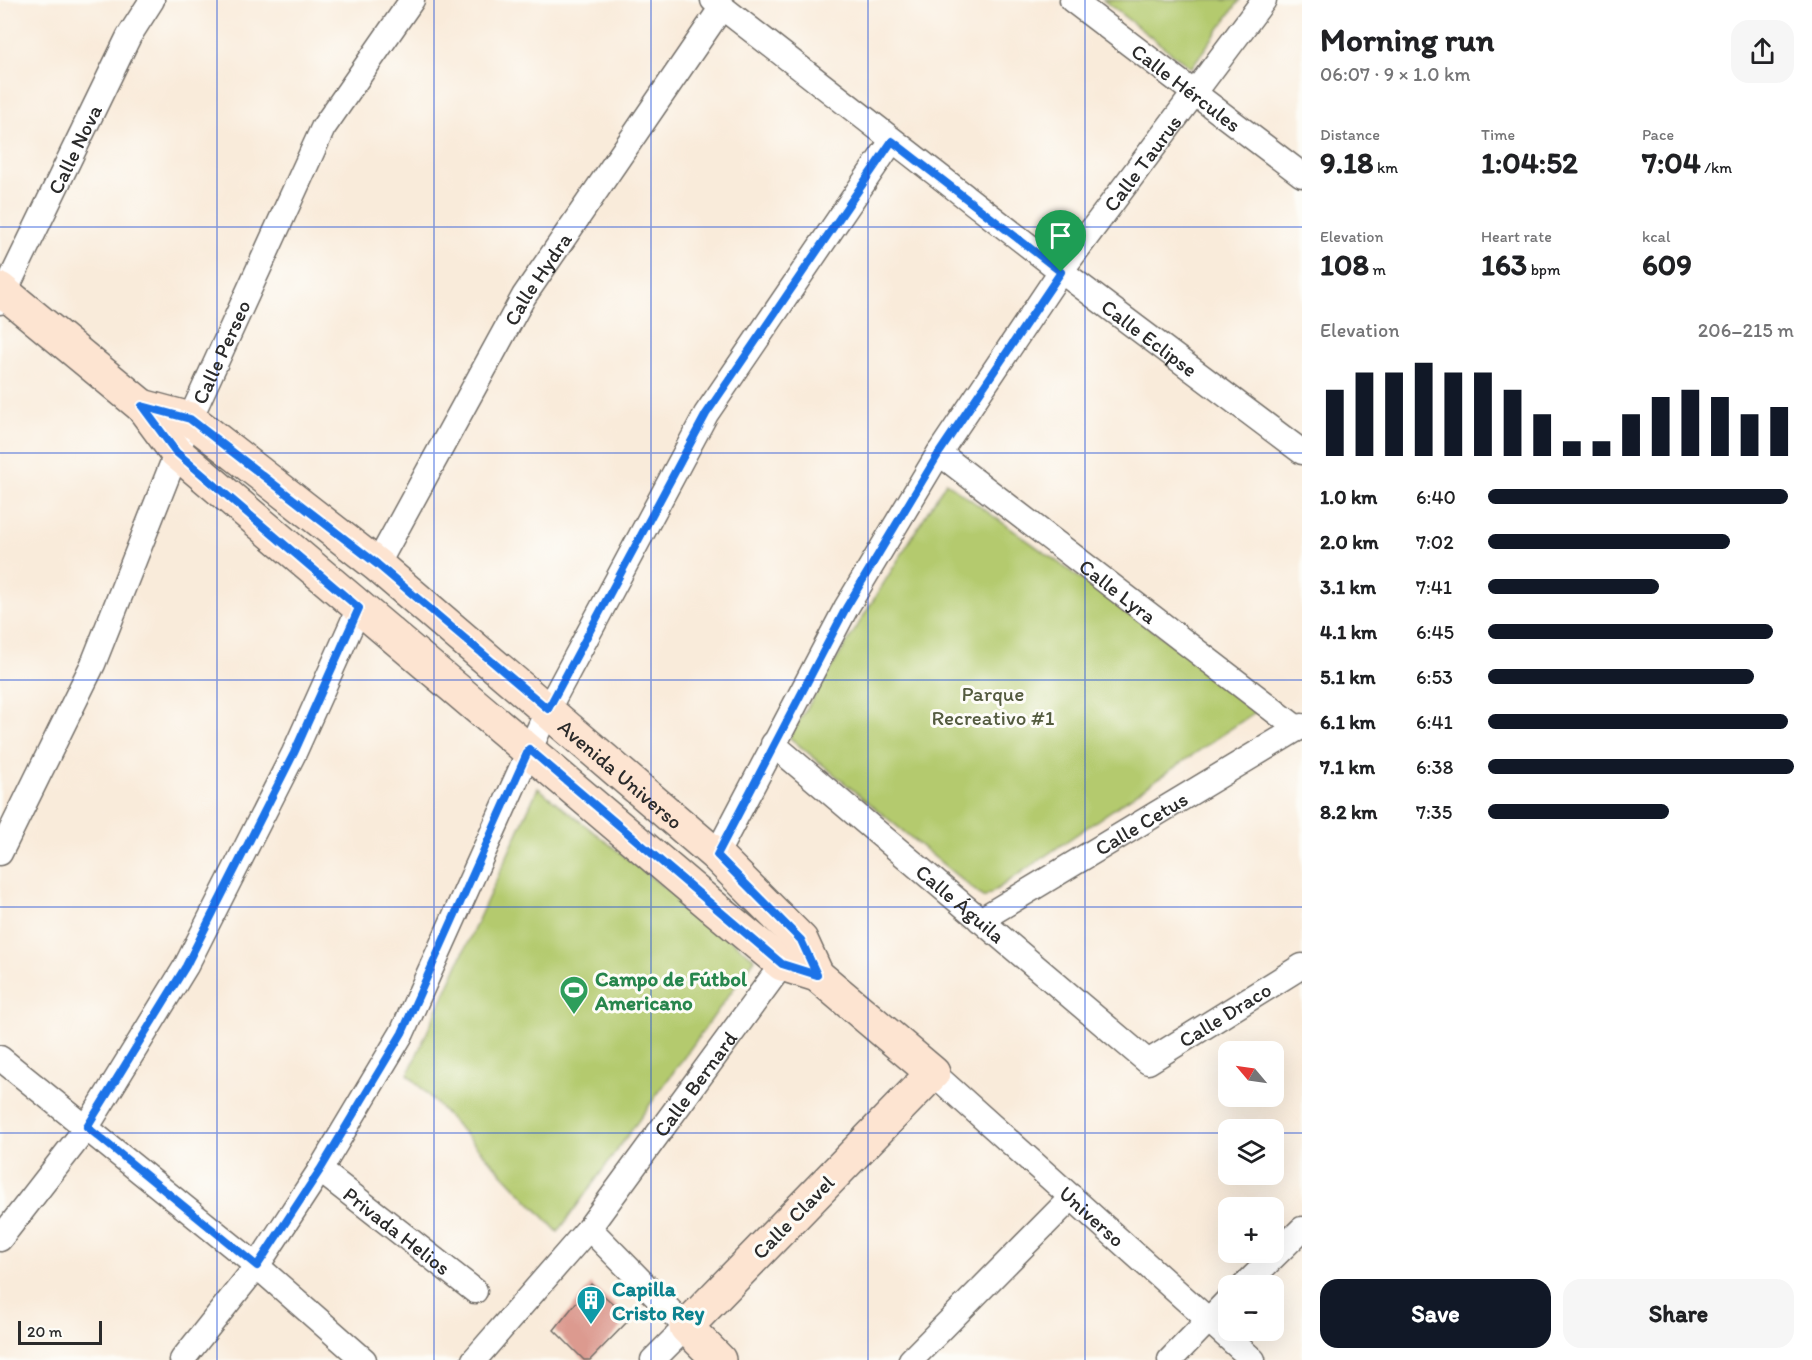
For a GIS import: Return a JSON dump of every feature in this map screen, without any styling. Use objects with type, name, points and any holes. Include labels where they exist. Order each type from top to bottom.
[{"type":"street","name":"Calle Nova","points":[[1,294],[129,36],[152,0]]},
{"type":"street","name":"Calle Perseo","points":[[0,853],[93,664],[190,419],[322,128],[412,0]]},
{"type":"street","name":"Calle Hércules","points":[[1072,0],[1302,175]]},
{"type":"street","name":"Calle Taurus","points":[[726,865],[773,744],[846,608],[939,453],[1061,272],[1264,0]]},
{"type":"street","name":"Calle Eclipse","points":[[717,3],[1061,272],[1302,453]]},
{"type":"street","name":"Calle Hydra","points":[[377,564],[524,296],[717,3]]},
{"type":"street","points":[[182,1360],[257,1266],[320,1170],[402,1033],[548,709],[706,414],[892,141]]},
{"type":"street","name":"Avenida Universo","points":[[1,294],[142,406],[176,452],[711,905],[791,952],[933,1073]]},
{"type":"street","name":"Avenida Universo","points":[[142,406],[190,419],[377,564],[548,709],[726,865],[791,952]]},
{"type":"street","name":"Calle Lyra","points":[[939,453],[1300,727]]},
{"type":"street","points":[[0,1239],[87,1127],[186,966],[294,753],[359,608]]},
{"type":"street","name":"Calle Cetus","points":[[980,920],[1300,727]]},
{"type":"street","name":"Calle Águila","points":[[773,744],[1148,1062]]},
{"type":"street","points":[[711,905],[726,865]]},
{"type":"street","name":"Calle Bernard","points":[[474,1360],[589,1228],[791,952]]},
{"type":"street","name":"Calle Draco","points":[[1148,1062],[1302,966]]},
{"type":"street","points":[[0,1058],[257,1266],[364,1360]]},
{"type":"street","name":"Universo","points":[[933,1073],[1253,1360]]},
{"type":"street","name":"Calle Clavel","points":[[652,1360],[933,1073]]},
{"type":"street","name":"Privada Helios","points":[[320,1170],[475,1291]]},
{"type":"street","points":[[911,1360],[1072,1197]]},
{"type":"street","points":[[589,1228],[719,1360]]},
{"type":"street","points":[[1255,1275],[1302,1229]]},
{"type":"street","points":[[1170,1360],[1218,1310]]},
{"type":"green space","points":[[1103,0],[1240,0],[1191,68]]},
{"type":"green space","name":"Parque Recreativo #1","points":[[946,482],[1261,708],[984,898],[789,737]]},
{"type":"green space","name":"Campo de Fútbol Americano","points":[[538,788],[755,959],[558,1232],[408,1074]]},
{"type":"building","name":"Capilla Cristo Rey","points":[[591,1284],[630,1319],[590,1360],[584,1360],[554,1330]]},
{"type":"place","name":"Campo de Fútbol Americano","points":[[574,1016]]},
{"type":"place","name":"Capilla Cristo Rey","points":[[591,1326]]},
{"type":"route","points":[[892,141],[1061,272],[939,453],[846,608],[717,855],[801,940],[817,975],[782,964],[529,749],[402,1033],[320,1170],[257,1266],[87,1127],[186,966],[294,753],[359,608],[176,452],[142,406],[190,419],[377,564],[548,709],[706,414],[892,141]]}]
